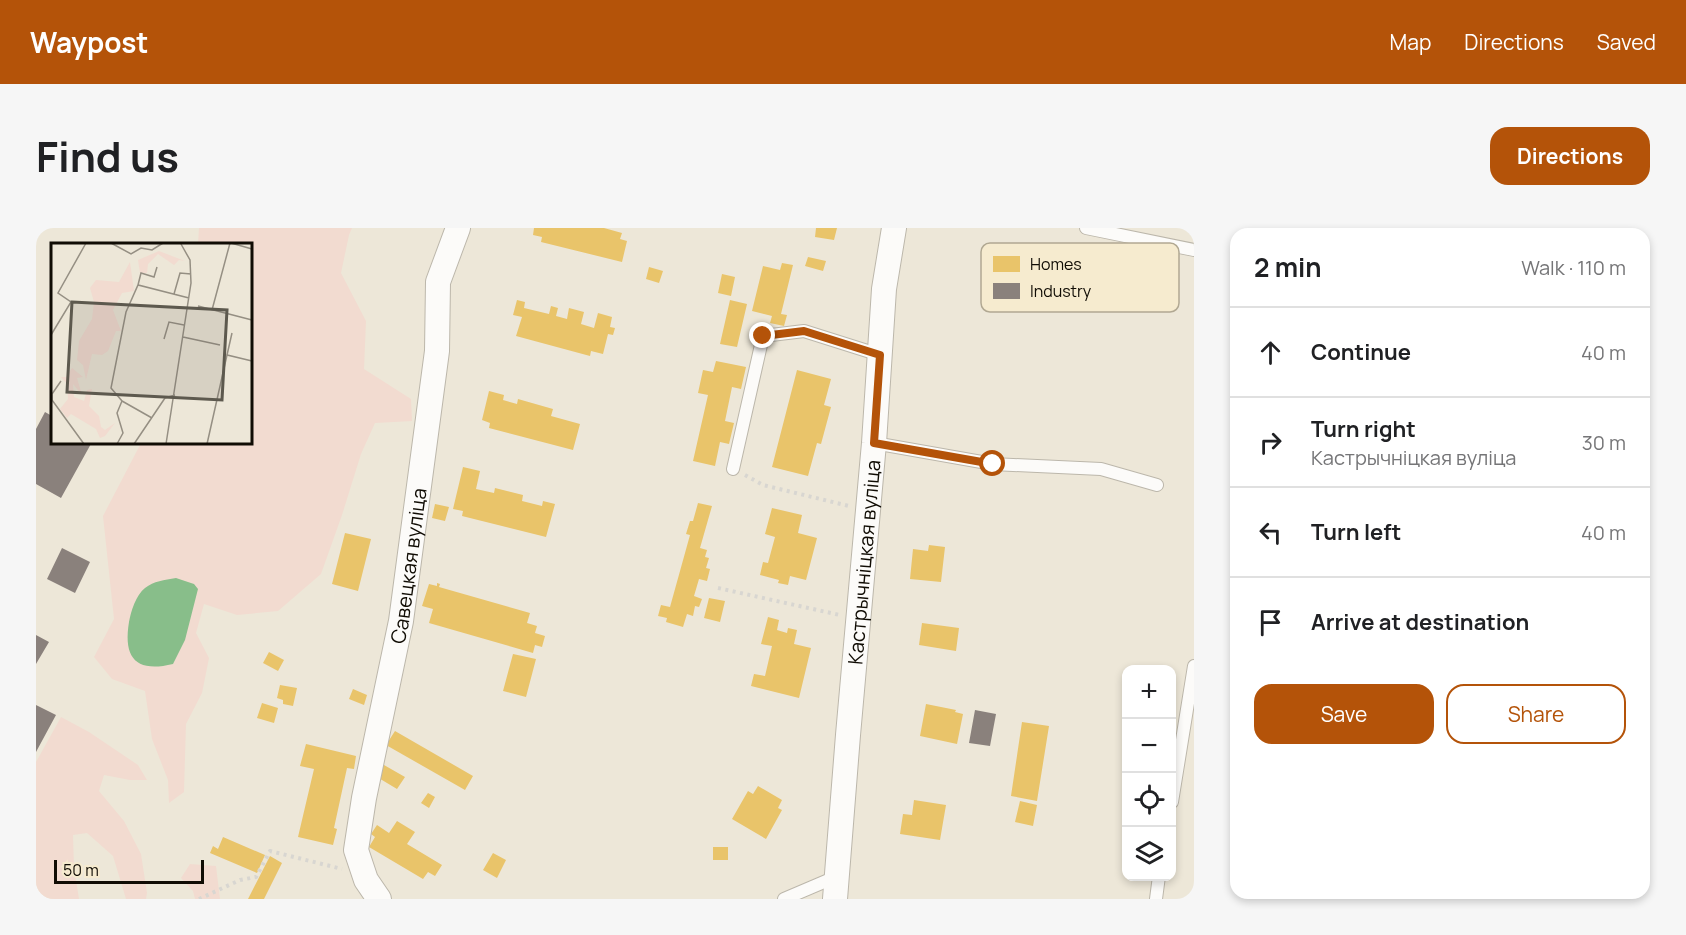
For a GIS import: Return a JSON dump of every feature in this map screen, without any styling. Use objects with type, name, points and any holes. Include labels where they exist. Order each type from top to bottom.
[{"type":"street","name":"Савецкая вуліца","points":[[379,899],[364,875],[356,850],[364,798],[401,621],[437,351],[438,282],[458,228]]},
{"type":"street","name":"Кастрычніцкая вуліца","points":[[837,888],[874,443],[884,289],[894,228]]},
{"type":"lane","points":[[1086,228],[1160,243]]},
{"type":"lane","points":[[1179,247],[1194,250]]},
{"type":"lane","points":[[733,469],[763,336],[804,331],[880,355]]},
{"type":"lane","points":[[874,443],[993,464],[1101,469],[1157,485]]},
{"type":"lane","points":[[1176,777],[1194,666]]},
{"type":"lane","points":[[1156,899],[1158,881]]},
{"type":"lane","points":[[784,899],[837,888]]},
{"type":"path","points":[[733,469],[763,485],[868,511]]},
{"type":"path","points":[[718,588],[858,618]]},
{"type":"path","points":[[199,899],[240,880],[256,877],[270,851],[364,875]]},
{"type":"shaded area","points":[[199,228],[352,228],[341,273],[366,321],[364,369],[411,399],[412,421],[375,423],[361,454],[321,574],[278,611],[237,615],[204,604],[196,633],[209,658],[202,693],[186,724],[184,792],[169,803],[168,780],[152,739],[145,691],[112,679],[94,657],[114,619],[103,516],[140,444],[252,444],[252,243],[198,243]]},
{"type":"shaded area","points":[[176,578],[194,584],[198,589],[185,640],[173,664],[150,666],[141,664],[135,660],[128,645],[129,622],[134,604],[148,586]]},
{"type":"shaded area","points":[[61,717],[89,732],[138,765],[147,780],[130,780],[104,775],[99,791],[124,821],[141,854],[146,899],[126,899],[113,856],[87,833],[73,835],[74,868],[79,899],[36,899],[36,762]]},
{"type":"shaded area","points":[[190,864],[216,866],[220,899],[195,899],[193,891],[181,878]]},
{"type":"building: Homes","points":[[534,228],[604,228],[622,233],[620,239],[627,241],[622,262],[541,242],[542,237],[533,235]]},
{"type":"building: Homes","points":[[816,228],[837,228],[834,240],[815,237]]},
{"type":"building: Homes","points":[[808,257],[826,261],[823,271],[805,266]]},
{"type":"building: Homes","points":[[782,263],[793,265],[781,314],[787,315],[784,326],[770,323],[772,316],[752,311],[763,266],[780,270]]},
{"type":"building: Homes","points":[[649,267],[663,271],[659,283],[646,279]]},
{"type":"building: Homes","points":[[722,274],[735,277],[731,296],[718,293]]},
{"type":"building: Homes","points":[[517,300],[525,302],[524,308],[549,314],[551,306],[558,308],[556,316],[567,319],[569,308],[584,312],[581,324],[594,328],[598,313],[612,317],[610,327],[615,328],[613,335],[608,334],[603,354],[591,351],[590,356],[516,336],[522,317],[513,315]]},
{"type":"building: Homes","points":[[730,300],[747,304],[737,347],[720,344]]},
{"type":"building: Homes","points":[[716,361],[746,367],[741,389],[732,387],[725,421],[734,423],[729,444],[720,442],[715,466],[693,461],[708,395],[698,393],[703,370],[713,372]]},
{"type":"building: Homes","points":[[797,370],[831,379],[824,405],[831,407],[821,444],[817,443],[808,476],[772,467]]},
{"type":"building: Homes","points":[[489,391],[504,395],[503,400],[517,404],[518,399],[553,409],[551,416],[580,424],[573,450],[489,428],[490,423],[482,420]]},
{"type":"building: Homes","points":[[463,467],[480,471],[476,489],[494,493],[495,488],[523,495],[522,501],[542,506],[543,501],[555,504],[546,537],[462,516],[463,511],[453,509]]},
{"type":"building: Homes","points":[[698,503],[712,506],[700,548],[707,550],[705,557],[709,558],[706,568],[710,569],[707,581],[699,579],[694,596],[702,599],[699,607],[695,606],[693,616],[687,614],[683,627],[666,622],[667,618],[658,616],[661,605],[670,607],[690,535],[686,534],[690,521],[693,521]]},
{"type":"building: Homes","points":[[435,504],[449,507],[445,521],[432,518]]},
{"type":"building: Homes","points":[[772,508],[802,515],[798,533],[817,538],[806,580],[790,576],[788,585],[760,575],[763,562],[768,563],[775,537],[765,534]]},
{"type":"building: Homes","points":[[345,533],[371,539],[358,591],[332,584]]},
{"type":"building: Homes","points":[[929,545],[945,547],[941,582],[910,579],[913,549],[928,551]]},
{"type":"building: Homes","points":[[437,583],[440,584],[439,587],[530,613],[527,623],[537,626],[535,633],[545,636],[542,647],[535,645],[533,653],[429,623],[433,609],[422,606],[429,584],[437,586]]},
{"type":"building: Homes","points":[[709,598],[725,601],[720,622],[704,618]]},
{"type":"building: Homes","points":[[768,617],[779,620],[777,630],[787,633],[788,628],[797,630],[794,644],[811,648],[799,698],[751,686],[754,674],[765,676],[772,646],[761,644]]},
{"type":"building: Homes","points":[[922,623],[959,628],[956,651],[919,645]]},
{"type":"building: Homes","points":[[269,652],[284,660],[278,671],[263,663]]},
{"type":"building: Homes","points":[[513,654],[536,659],[526,697],[503,691]]},
{"type":"building: Homes","points":[[280,685],[297,688],[293,706],[283,704],[283,700],[277,698]]},
{"type":"building: Homes","points":[[353,689],[367,695],[364,705],[349,699]]},
{"type":"building: Homes","points":[[262,703],[278,708],[274,723],[257,718]]},
{"type":"building: Homes","points":[[926,704],[956,710],[955,712],[963,714],[957,744],[920,736]]},
{"type":"building: Homes","points":[[1022,722],[1049,726],[1037,801],[1011,796]]},
{"type":"building: Homes","points":[[395,731],[473,776],[465,790],[386,745]]},
{"type":"building: Homes","points":[[306,744],[356,756],[354,769],[347,768],[334,828],[337,829],[333,845],[298,837],[314,769],[300,766]]},
{"type":"building: Homes","points":[[384,765],[405,777],[397,789],[377,777]]},
{"type":"building: Homes","points":[[758,786],[782,800],[778,808],[782,810],[766,839],[732,819],[748,791],[753,794]]},
{"type":"building: Homes","points":[[428,793],[435,797],[429,808],[421,803]]},
{"type":"building: Homes","points":[[914,800],[946,805],[940,840],[900,834],[903,814],[912,815]]},
{"type":"building: Homes","points":[[1020,801],[1037,805],[1033,826],[1015,822]]},
{"type":"building: Homes","points":[[397,821],[415,832],[407,844],[442,865],[435,876],[428,872],[423,879],[369,847],[375,837],[371,834],[377,825],[389,833]]},
{"type":"building: Homes","points":[[223,837],[265,855],[257,873],[210,853],[213,846],[218,849]]},
{"type":"building: Homes","points":[[713,847],[728,847],[728,860],[713,860]]},
{"type":"building: Homes","points":[[493,853],[506,860],[497,878],[483,870]]},
{"type":"building: Homes","points":[[270,856],[282,863],[264,899],[248,899]]},
{"type":"building: Industry","points":[[45,412],[51,415],[51,444],[91,444],[61,498],[36,484],[36,429]]},
{"type":"building: Industry","points":[[62,548],[90,562],[75,593],[47,579]]},
{"type":"building: Industry","points":[[36,635],[49,642],[36,664]]},
{"type":"building: Industry","points":[[36,705],[56,715],[36,752]]},
{"type":"building: Industry","points":[[975,710],[996,714],[990,746],[969,743]]},
{"type":"route","points":[[763,336],[804,331],[880,355],[874,443],[993,464]]}]
